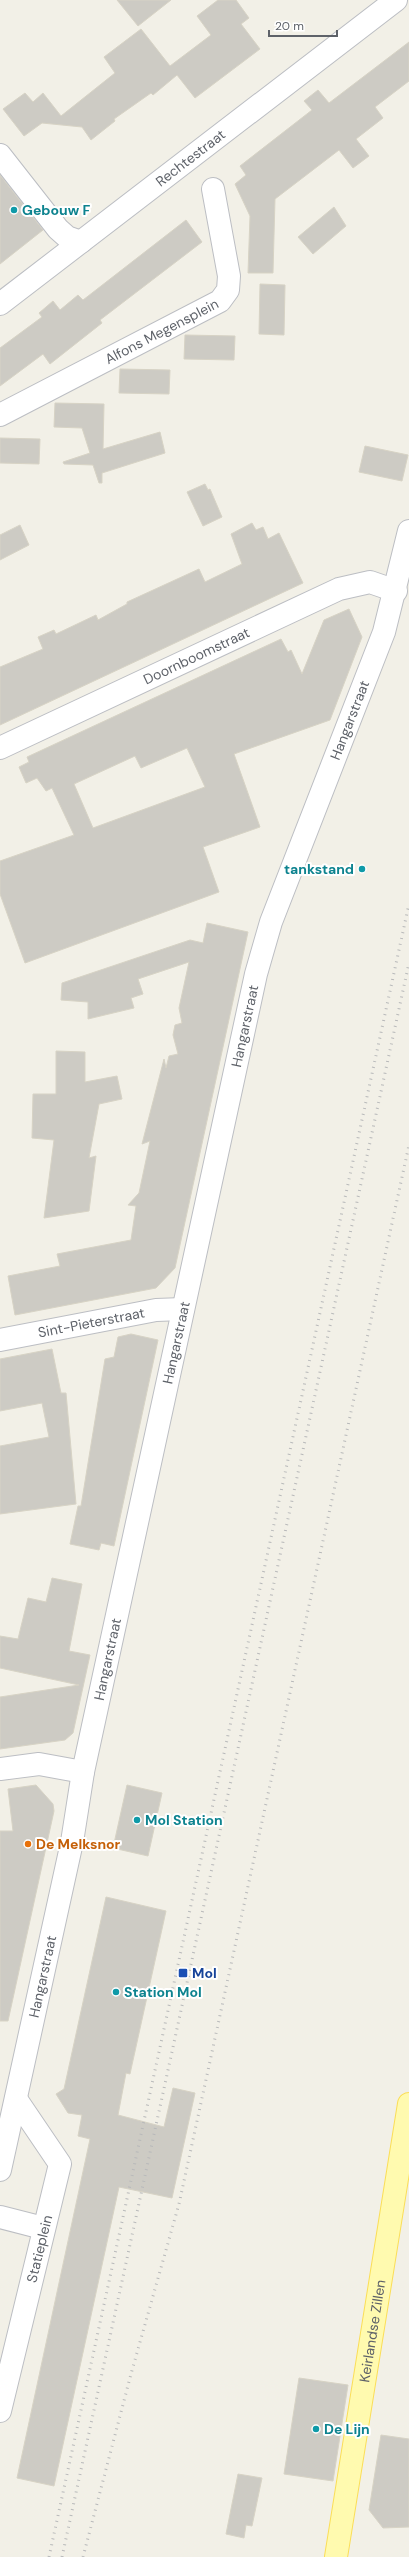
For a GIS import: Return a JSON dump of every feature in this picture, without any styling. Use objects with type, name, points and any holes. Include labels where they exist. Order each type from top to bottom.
[{"type":"main road","name":"Keirlandse Zillen","points":[[336,2557],[409,2104]]},
{"type":"street","name":"Rechtestraat","points":[[0,304],[396,0]]},
{"type":"street","points":[[0,155],[58,229],[67,237],[81,242]]},
{"type":"street","name":"Alfons Megensplein","points":[[0,415],[220,301],[228,290],[228,276],[213,189]]},
{"type":"street","name":"Hangarstraat","points":[[0,2170],[72,1842],[83,1772],[256,974],[271,922],[384,632],[396,591],[409,531]]},
{"type":"street","name":"Doornboomstraat","points":[[0,748],[339,589],[370,582],[396,591]]},
{"type":"street","name":"Sint-Pieterstraat","points":[[0,1340],[156,1310],[183,1308]]},
{"type":"street","points":[[0,1769],[39,1764],[83,1772]]},
{"type":"street","name":"Statieplein","points":[[0,2410],[43,2228],[60,2164],[16,2099]]},
{"type":"street","points":[[0,2217],[43,2228]]},
{"type":"building","points":[[117,0],[171,0],[138,26]]},
{"type":"building","points":[[218,0],[236,0],[249,18],[241,24],[260,49],[195,98],[177,75],[153,95],[151,93],[114,119],[115,121],[91,140],[82,127],[42,123],[24,136],[3,109],[25,93],[33,102],[43,93],[61,116],[115,73],[104,57],[141,29],[170,66],[211,35],[197,16]]},
{"type":"building","points":[[409,42],[409,81],[375,107],[383,118],[356,139],[369,156],[353,168],[339,150],[275,199],[273,273],[248,273],[250,216],[235,184],[246,175],[240,166],[312,110],[304,101],[318,90],[329,103]]},
{"type":"building","name":"Gebouw F","points":[[0,175],[43,230],[0,264]]},
{"type":"building","points":[[334,207],[346,226],[313,254],[298,237]]},
{"type":"building","points":[[186,220],[202,242],[100,320],[102,323],[50,364],[43,354],[0,386],[0,348],[42,317],[39,313],[53,301],[60,310],[78,295],[83,300]]},
{"type":"building","points":[[260,284],[285,285],[284,335],[259,334]]},
{"type":"building","points":[[185,335],[235,336],[234,360],[184,359]]},
{"type":"building","points":[[120,369],[170,370],[169,394],[119,393]]},
{"type":"building","points":[[55,403],[104,404],[103,449],[160,432],[165,453],[102,473],[102,483],[99,483],[93,465],[64,464],[63,462],[90,453],[82,428],[54,427]]},
{"type":"building","points":[[0,438],[40,439],[39,464],[0,463]]},
{"type":"building","points":[[365,446],[408,455],[402,481],[359,472]]},
{"type":"building","points":[[205,484],[208,490],[210,489],[222,517],[203,526],[187,492]]},
{"type":"building","points":[[252,523],[256,530],[263,527],[268,539],[279,533],[303,583],[0,725],[0,667],[43,649],[38,637],[54,630],[56,634],[96,615],[98,620],[127,604],[127,602],[199,569],[205,582],[242,564],[231,534]]},
{"type":"building","points":[[20,525],[29,545],[0,560],[0,535]]},
{"type":"building","points":[[349,609],[362,637],[330,720],[234,754],[260,827],[203,847],[219,892],[25,963],[0,894],[0,861],[74,835],[52,788],[46,791],[37,778],[26,783],[19,767],[29,762],[27,757],[281,639],[288,652],[291,650],[302,674],[324,620]],"holes":[[[187,748],[205,787],[93,828],[74,784],[135,756],[141,768]]]},
{"type":"building","points":[[207,923],[248,932],[175,1268],[156,1288],[15,1315],[8,1276],[60,1266],[57,1254],[131,1240],[136,1206],[128,1205],[139,1193],[150,1141],[142,1144],[164,1059],[166,1068],[169,1056],[178,1054],[173,1035],[175,1025],[182,1023],[179,1008],[189,962],[138,979],[143,994],[131,998],[134,1008],[88,1019],[88,1002],[61,1000],[62,983],[190,940],[203,943]]},
{"type":"building","points":[[56,1051],[85,1052],[85,1082],[117,1076],[122,1099],[99,1104],[89,1158],[96,1156],[89,1211],[44,1218],[54,1140],[32,1138],[33,1094],[56,1094]]},
{"type":"building","points":[[131,1334],[158,1340],[114,1546],[101,1543],[99,1550],[70,1544],[78,1506],[81,1506],[105,1359],[114,1357],[118,1337]]},
{"type":"building","points":[[52,1349],[61,1393],[66,1393],[76,1504],[0,1514],[0,1446],[49,1437],[42,1403],[0,1411],[0,1359]]},
{"type":"building","points":[[52,1578],[82,1584],[69,1651],[90,1655],[73,1733],[65,1740],[0,1749],[0,1697],[79,1685],[0,1668],[0,1636],[18,1639],[28,1598],[46,1602]]},
{"type":"building","points":[[36,1785],[53,1804],[54,1811],[8,2021],[0,2021],[0,1831],[13,1831],[8,1789]]},
{"type":"building","name":"Mol Station","points":[[127,1785],[162,1793],[148,1856],[113,1848]]},
{"type":"building","points":[[106,1897],[166,1911],[130,2074],[126,2073],[118,2115],[164,2127],[173,2088],[195,2093],[172,2198],[119,2187],[54,2486],[17,2478],[90,2139],[78,2136],[82,2115],[68,2113],[56,2094],[64,2089]]},
{"type":"building","name":"De Lijn","points":[[299,2378],[348,2385],[333,2481],[284,2474]]},
{"type":"building","points":[[381,2435],[409,2439],[409,2527],[383,2528],[369,2510]]},
{"type":"building","points":[[238,2474],[262,2478],[252,2526],[246,2525],[244,2538],[226,2534]]},
{"type":"railway","points":[[49,2557],[409,904]]},
{"type":"railway","points":[[62,2557],[409,963]]},
{"type":"railway","points":[[83,2557],[131,2374],[179,2204],[409,1145]]},
{"type":"place","name":"Gebouw F","points":[[14,210]]},
{"type":"place","name":"tankstand","points":[[362,869]]},
{"type":"place","name":"Mol Station","points":[[137,1820]]},
{"type":"place","name":"De Melksnor","points":[[28,1844]]},
{"type":"place","name":"Mol","points":[[183,1973]]},
{"type":"place","name":"Station Mol","points":[[116,1992]]},
{"type":"place","name":"De Lijn","points":[[316,2429]]}]
